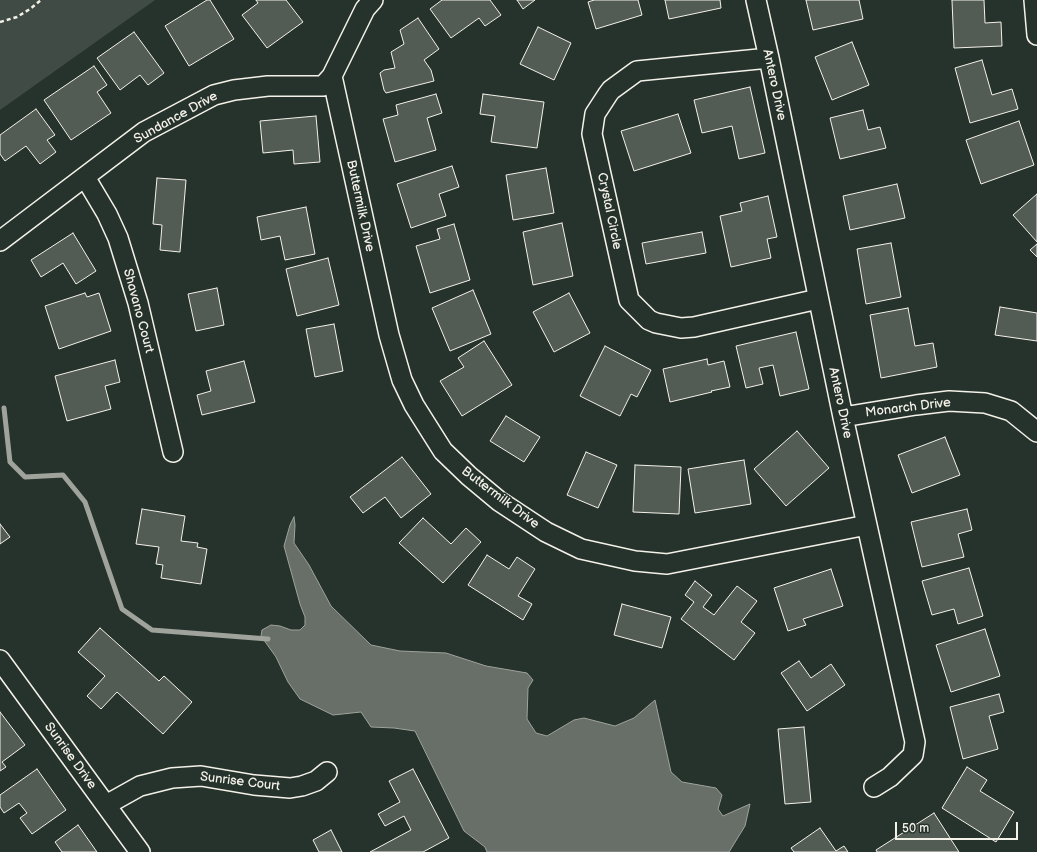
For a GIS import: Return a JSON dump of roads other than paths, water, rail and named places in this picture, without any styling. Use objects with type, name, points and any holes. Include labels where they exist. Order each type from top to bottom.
[{"type":"street","points":[[332,76],[365,9],[373,0]]},
{"type":"street","name":"Antero Drive","points":[[756,0],[843,417],[915,742],[913,755],[890,777],[874,787]]},
{"type":"street","points":[[1034,0],[1037,35]]},
{"type":"street","name":"Crystal Circle","points":[[769,58],[638,71],[611,90],[608,94],[595,114],[592,134],[629,300],[649,320],[656,323],[681,328],[694,327],[818,299]]},
{"type":"street","name":"Sundance Drive","points":[[0,240],[144,132],[214,95],[234,90],[268,86],[323,86],[332,76]]},
{"type":"street","name":"Buttermilk Drive","points":[[332,76],[389,335],[402,380],[414,405],[443,451],[469,476],[499,501],[546,532],[581,549],[635,561],[667,564],[867,525]]},
{"type":"street","name":"Shavano Court","points":[[85,177],[107,214],[118,238],[138,303],[173,452]]},
{"type":"street","name":"Monarch Drive","points":[[843,417],[949,401],[984,403],[1011,411],[1037,432]]},
{"type":"street","name":"Sunrise Drive","points":[[0,660],[140,852]]},
{"type":"street","name":"Sunrise Court","points":[[106,805],[140,786],[172,778],[202,776],[290,788],[316,781],[327,772]]},
{"type":"waterway","points":[[4,408],[10,462],[25,477],[63,475],[85,502],[122,609],[152,630],[268,639]]}]
